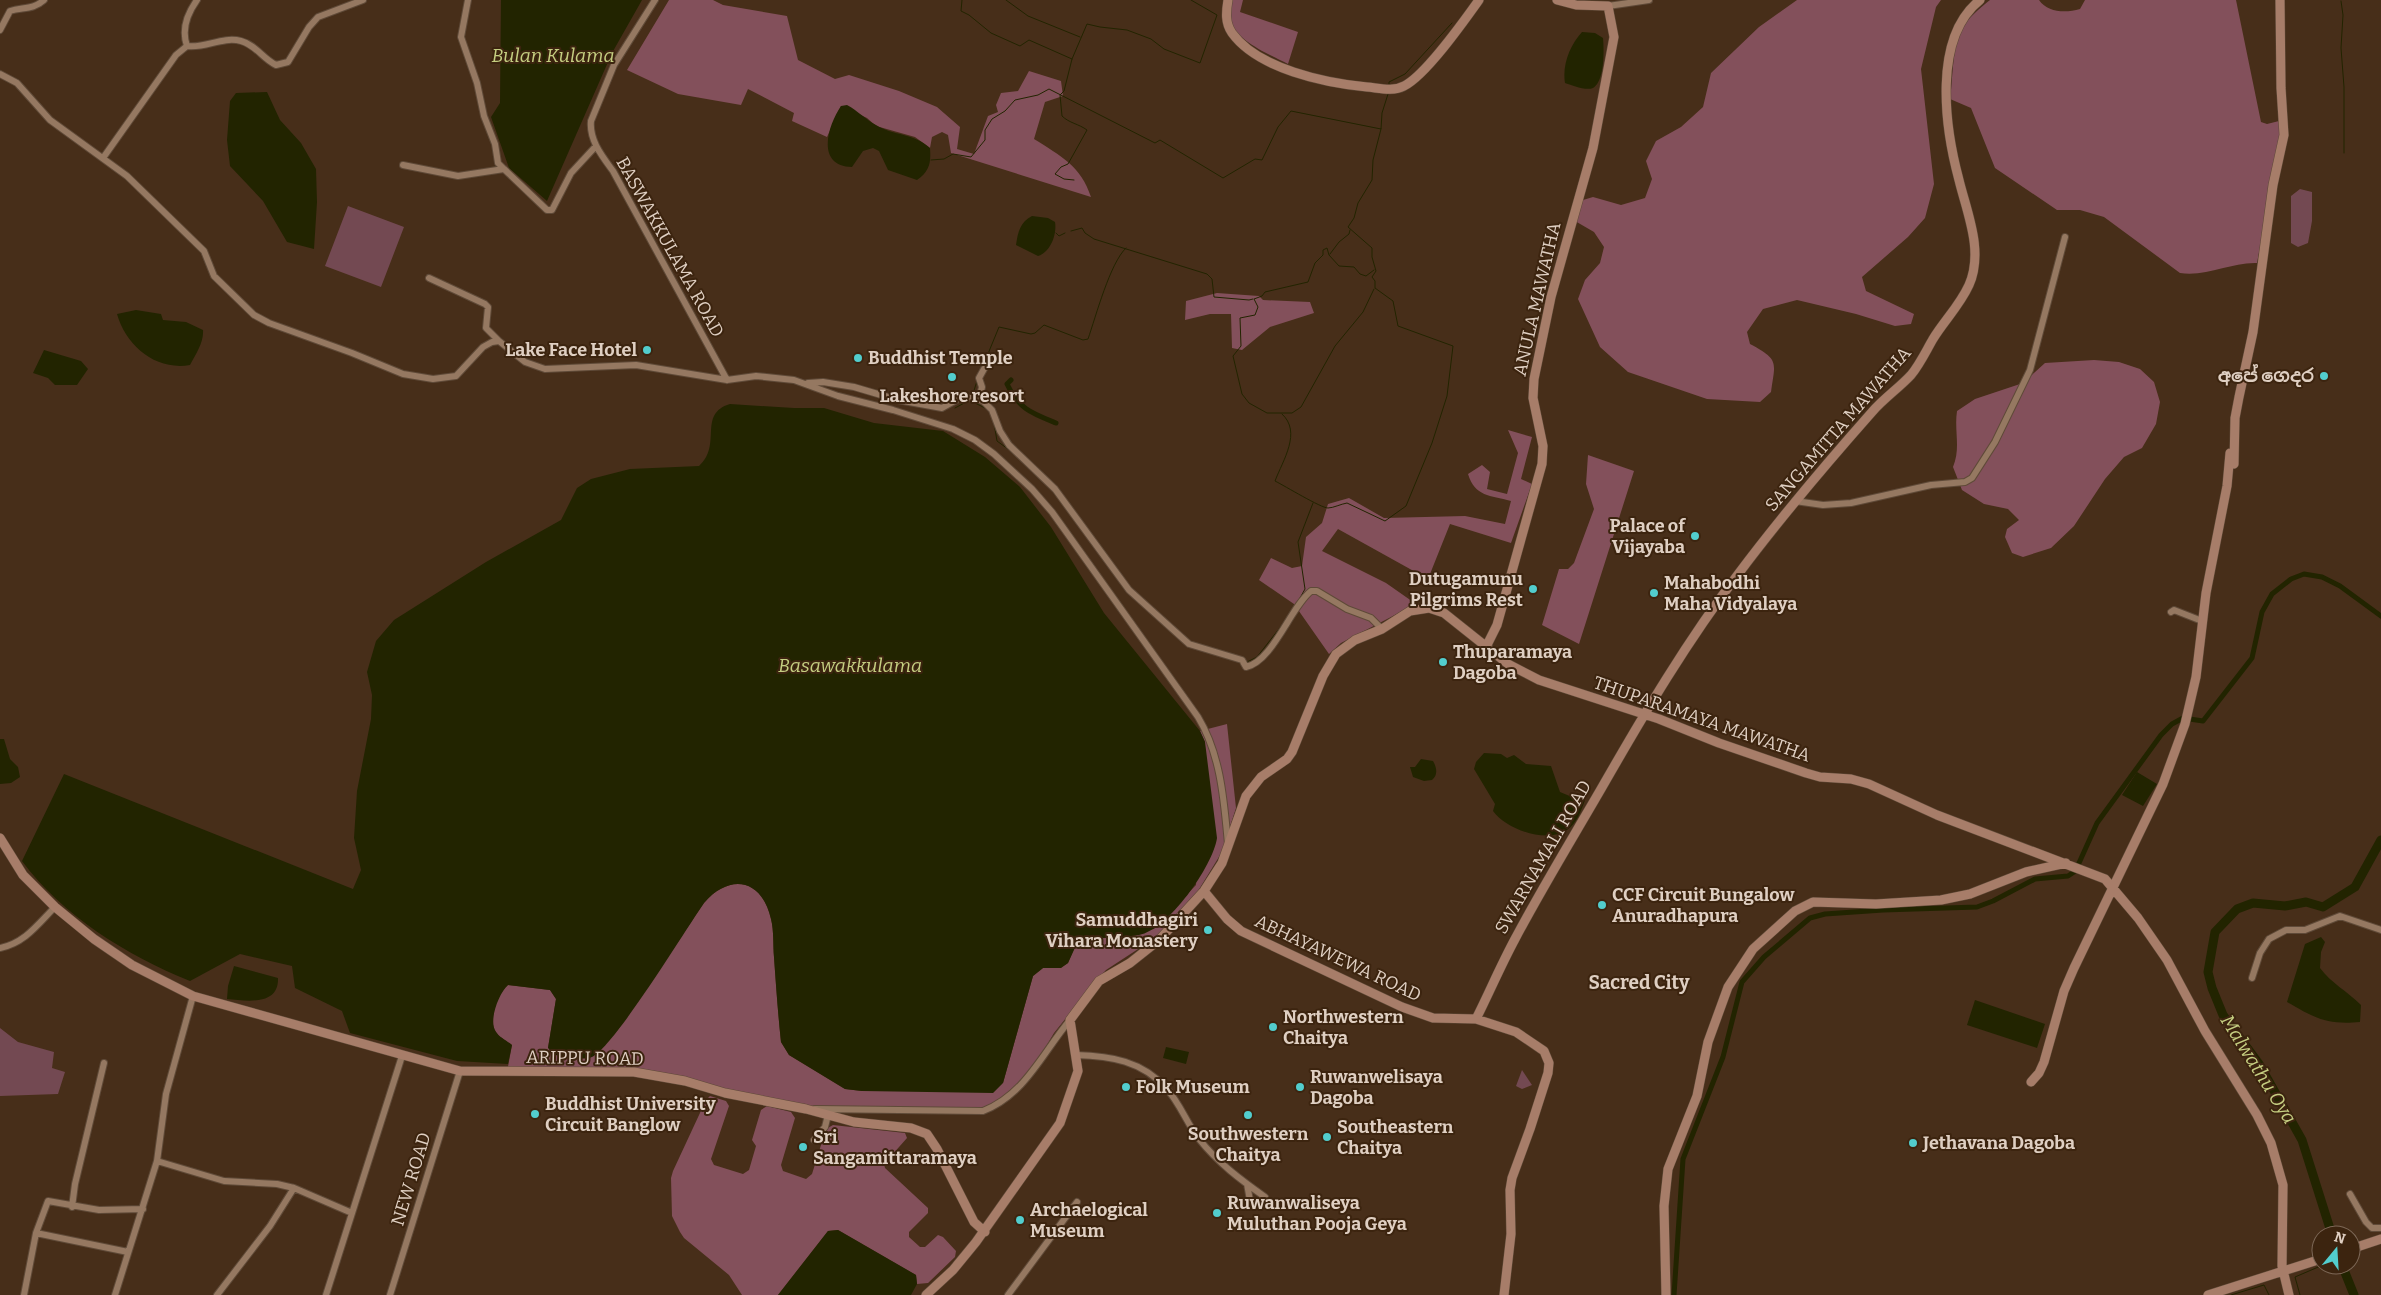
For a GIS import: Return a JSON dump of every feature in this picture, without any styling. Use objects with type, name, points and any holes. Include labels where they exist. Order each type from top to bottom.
[{"type":"main road","points":[[1228,0],[1226,17],[1232,32],[1240,42],[1271,62],[1324,80],[1389,89],[1404,86],[1420,73],[1452,37],[1479,0]]},
{"type":"main road","points":[[1557,0],[1576,5],[1608,6]]},
{"type":"main road","name":"SANGAMITTA MAWATHA","points":[[1644,714],[1715,605],[1795,501],[1876,408],[1916,370],[1934,337],[1964,294],[1972,277],[1975,260],[1974,244],[1952,155],[1947,81],[1950,48],[1955,32],[1964,15],[1980,0]]},
{"type":"main road","points":[[2031,1082],[2039,1073],[2044,1062],[2068,982],[2163,784],[2189,712],[2196,677],[2202,621],[2227,486],[2230,453],[2234,464],[2235,418],[2238,397],[2253,332],[2273,186],[2284,141],[2280,0]]},
{"type":"main road","name":"ANULA MAWATHA","points":[[1486,647],[1498,625],[1542,464],[1543,444],[1533,386],[1551,297],[1593,148],[1614,37],[1608,6]]},
{"type":"main road","name":"THUPARAMAYA MAWATHA","points":[[1070,1020],[1100,981],[1130,963],[1159,940],[1204,891],[1220,867],[1241,807],[1250,791],[1266,772],[1287,759],[1294,748],[1330,661],[1340,650],[1355,640],[1382,630],[1410,611],[1420,608],[1435,609],[1448,616],[1508,664],[1530,676],[1644,714],[1719,743],[1806,773],[1827,778],[1851,779],[1868,784],[1937,815],[2089,872],[2105,879],[2113,887]]},
{"type":"main road","name":"SWARNAMALI ROAD","points":[[1476,1019],[1514,941],[1644,714]]},
{"type":"main road","name":"ARIPPU ROAD","points":[[0,838],[22,875],[55,907],[94,939],[132,965],[193,996],[460,1071],[634,1072],[685,1081],[725,1093],[806,1109],[854,1122],[912,1128],[927,1134],[944,1160],[974,1222],[985,1232]]},
{"type":"main road","points":[[2040,853],[2043,861],[2040,868]]},
{"type":"main road","points":[[1666,1295],[1664,1194],[1668,1169],[1697,1096],[1708,1042],[1728,987],[1753,949],[1795,911],[1813,902],[1876,904],[1940,900],[1970,894],[2040,868],[2068,864]]},
{"type":"main road","points":[[2113,887],[2167,960],[2205,1031],[2257,1115],[2271,1143],[2284,1192],[2282,1272],[2289,1295]]},
{"type":"main road","name":"ABHAYAWEWA ROAD","points":[[1204,891],[1231,923],[1260,941],[1414,1012],[1441,1019],[1476,1019],[1525,1036],[1544,1051],[1550,1063],[1548,1073],[1512,1178],[1510,1234],[1504,1295]]},
{"type":"main road","points":[[926,1295],[960,1262],[985,1232],[1060,1123],[1077,1076],[1076,1055],[1070,1020]]},
{"type":"main road","points":[[2361,1246],[2376,1241]]},
{"type":"main road","points":[[2208,1295],[2311,1263]]},
{"type":"street","points":[[0,30],[10,11],[17,9],[26,10],[44,0]]},
{"type":"street","points":[[187,46],[184,38],[186,15],[197,0]]},
{"type":"street","points":[[103,158],[176,55],[187,46],[194,47],[229,39],[242,41],[259,50],[271,63],[276,65],[288,62],[309,27],[318,17],[363,0]]},
{"type":"street","points":[[468,0],[461,37],[477,83],[484,116],[495,144],[498,163],[547,210],[552,210],[571,173],[596,146]]},
{"type":"street","name":"BASWAKKULAMA ROAD","points":[[654,0],[614,65],[591,121],[590,128],[596,146],[613,171],[727,380]]},
{"type":"street","points":[[1608,6],[1650,0]]},
{"type":"street","points":[[0,74],[17,82],[50,120],[127,176],[204,251],[214,276],[254,315],[269,323],[403,374],[433,379],[456,376],[483,347],[492,342],[499,341]]},
{"type":"street","points":[[403,165],[458,176],[504,169]]},
{"type":"street","points":[[1795,501],[1822,505],[1851,504],[1931,485],[1965,482],[1972,478],[1995,442],[2030,370],[2065,237]]},
{"type":"street","points":[[429,278],[485,304],[488,307],[486,328],[525,362],[545,368],[636,365],[727,380],[756,376],[803,383],[822,382],[854,387],[898,400],[942,408],[960,398],[979,400],[992,410],[1000,431],[1009,445],[1055,489],[1129,590],[1189,644],[1242,660],[1246,667],[1252,666],[1257,662],[1311,591],[1317,592],[1347,609],[1371,618],[1382,630]]},
{"type":"street","points":[[979,400],[982,388],[979,378],[984,369]]},
{"type":"street","points":[[803,383],[838,396],[893,410],[953,429],[994,454],[1032,490],[1052,512],[1207,731],[1220,779],[1228,848]]},
{"type":"street","points":[[2171,612],[2174,610],[2202,621]]},
{"type":"street","points":[[0,948],[24,939],[55,907]]},
{"type":"street","points":[[2252,978],[2260,953],[2269,939],[2286,930],[2305,930],[2340,916],[2381,930]]},
{"type":"street","points":[[114,1295],[157,1162],[166,1094],[193,996]]},
{"type":"street","points":[[806,1109],[983,1111],[998,1105],[1024,1083],[1070,1020]]},
{"type":"street","points":[[1076,1055],[1109,1056],[1144,1068],[1167,1088],[1198,1138],[1212,1154],[1247,1184]]},
{"type":"street","points":[[326,1295],[402,1056]]},
{"type":"street","points":[[72,1207],[75,1184],[104,1063]]},
{"type":"street","name":"NEW ROAD","points":[[390,1295],[460,1071]]},
{"type":"street","points":[[814,1140],[824,1127],[828,1115]]},
{"type":"street","points":[[157,1162],[224,1181],[278,1184],[294,1188],[352,1213]]},
{"type":"street","points":[[217,1295],[270,1226],[294,1188]]},
{"type":"street","points":[[2350,1194],[2366,1222],[2372,1228],[2381,1228]]},
{"type":"street","points":[[24,1295],[36,1233],[48,1202],[99,1210],[142,1209]]},
{"type":"street","points":[[1008,1295],[1077,1202]]},
{"type":"street","points":[[36,1233],[128,1252]]},
{"type":"shaded area","points":[[669,0],[713,0],[723,5],[787,16],[798,60],[835,79],[849,75],[899,91],[937,107],[960,127],[957,149],[974,154],[988,116],[998,112],[996,105],[1001,93],[1018,91],[1029,71],[1061,81],[1063,96],[1045,102],[1034,139],[1061,157],[1076,170],[1087,186],[1091,197],[951,153],[948,135],[942,132],[932,137],[930,148],[915,137],[876,126],[867,118],[841,106],[827,137],[792,121],[794,113],[748,89],[741,105],[678,94],[627,70]]},
{"type":"shaded area","points":[[1231,0],[1243,0],[1240,12],[1298,32],[1288,64],[1263,52],[1238,34],[1230,20]]},
{"type":"shaded area","points":[[1797,0],[1941,0],[1936,7],[1921,69],[1934,184],[1925,218],[1908,237],[1862,277],[1866,291],[1914,314],[1911,324],[1895,326],[1856,314],[1797,300],[1763,309],[1747,332],[1750,344],[1771,358],[1773,363],[1774,374],[1771,392],[1760,402],[1707,399],[1628,372],[1600,347],[1578,299],[1585,280],[1600,263],[1604,247],[1594,232],[1575,221],[1583,200],[1593,197],[1621,205],[1645,198],[1652,179],[1646,161],[1656,141],[1681,127],[1703,107],[1711,73],[1759,27]]},
{"type":"shaded area","points":[[1990,0],[2039,0],[2052,10],[2069,11],[2080,9],[2085,0],[2236,0],[2261,122],[2267,124],[2279,121],[2282,134],[2257,263],[2247,263],[2200,273],[2180,273],[2104,217],[2080,210],[2057,210],[1995,168],[1971,108],[1950,99],[1956,43],[1959,35],[1968,20]]},
{"type":"shaded area","points":[[2300,189],[2312,192],[2312,221],[2308,243],[2298,247],[2291,243],[2291,196]]},
{"type":"shaded area","points":[[348,206],[404,227],[381,287],[325,266]]},
{"type":"shaded area","points":[[1217,293],[1259,296],[1263,300],[1310,302],[1314,313],[1270,327],[1242,350],[1232,348],[1231,314],[1210,314],[1185,320],[1186,301]]},
{"type":"shaded area","points":[[2094,360],[2119,362],[2140,369],[2154,382],[2160,402],[2156,424],[2142,448],[2124,457],[2105,479],[2074,526],[2051,548],[2023,557],[2012,553],[2005,537],[2007,529],[2019,520],[2008,509],[1984,504],[1962,490],[1953,467],[1957,453],[1957,411],[1975,399],[2023,383],[2045,363]]},
{"type":"shaded area","points":[[1508,430],[1532,437],[1521,479],[1532,484],[1511,543],[1450,524],[1428,579],[1338,529],[1322,551],[1386,583],[1416,604],[1341,643],[1329,654],[1294,604],[1259,580],[1271,558],[1292,568],[1302,566],[1306,537],[1322,523],[1328,504],[1349,498],[1384,518],[1465,516],[1505,524],[1511,501],[1479,491],[1471,482],[1468,474],[1482,465],[1490,472],[1487,489],[1507,494],[1518,453]]},
{"type":"shaded area","points":[[1588,455],[1634,471],[1579,644],[1542,625],[1559,569],[1568,569],[1574,563],[1594,509],[1586,484]]},
{"type":"shaded area","points":[[1227,724],[1236,808],[1222,852],[1198,891],[1158,936],[1106,970],[1094,983],[1054,1033],[1024,1083],[1010,1096],[980,1109],[806,1109],[634,1072],[507,1072],[512,1045],[497,1034],[494,1027],[493,1014],[497,1000],[508,985],[550,990],[556,999],[548,1048],[617,1031],[704,903],[714,893],[734,884],[753,888],[767,906],[773,933],[781,1042],[789,1055],[845,1089],[862,1091],[1003,1083],[1033,976],[1043,968],[1060,968],[1068,963],[1077,942],[1154,929],[1196,885],[1205,742],[1200,731]]},
{"type":"shaded area","points":[[0,1028],[18,1042],[54,1052],[52,1068],[65,1072],[58,1094],[0,1096]]},
{"type":"shaded area","points":[[1522,1070],[1532,1085],[1522,1089],[1516,1086]]},
{"type":"shaded area","points":[[710,1096],[726,1101],[729,1106],[711,1159],[714,1165],[743,1174],[749,1170],[756,1146],[752,1140],[761,1110],[767,1106],[791,1112],[795,1118],[781,1165],[783,1171],[806,1179],[812,1174],[826,1129],[833,1125],[905,1133],[907,1138],[884,1164],[885,1168],[928,1208],[928,1213],[909,1232],[909,1237],[920,1247],[925,1247],[938,1235],[943,1237],[956,1251],[955,1257],[928,1283],[917,1284],[916,1275],[838,1230],[828,1231],[778,1295],[742,1295],[729,1275],[684,1238],[672,1216],[671,1178],[673,1171],[706,1100]]},
{"type":"water","name":"Bulan Kulama","points":[[501,0],[642,0],[612,53],[547,201],[509,168],[491,117],[500,103]]},
{"type":"water","points":[[1582,32],[1595,33],[1603,38],[1602,72],[1597,84],[1590,89],[1565,83],[1564,76],[1568,56]]},
{"type":"water","points":[[267,92],[280,120],[301,143],[316,169],[317,202],[314,249],[287,242],[263,201],[230,166],[227,140],[230,101],[236,93]]},
{"type":"water","points":[[847,105],[883,129],[911,137],[930,148],[930,162],[925,173],[917,180],[888,170],[879,151],[873,148],[863,151],[852,167],[840,165],[833,160],[829,152],[829,133],[841,106]]},
{"type":"water","points":[[1032,216],[1048,218],[1055,222],[1055,232],[1050,247],[1038,256],[1016,245],[1020,228]]},
{"type":"water","points":[[136,310],[161,314],[163,320],[186,322],[203,330],[201,343],[190,365],[177,366],[154,360],[135,346],[121,326],[117,314]]},
{"type":"water","points":[[44,350],[81,361],[88,369],[77,385],[55,385],[48,378],[33,373]]},
{"type":"water","name":"Basawakkulama","points":[[730,404],[824,408],[874,423],[943,431],[985,457],[1020,487],[1051,527],[1104,613],[1200,731],[1205,742],[1217,838],[1214,850],[1198,880],[1175,909],[1151,931],[1139,935],[1078,941],[1068,963],[1061,968],[1043,968],[1033,976],[1003,1083],[993,1093],[862,1091],[845,1089],[789,1055],[781,1042],[771,919],[767,906],[760,895],[753,888],[744,885],[734,884],[724,887],[714,893],[704,903],[632,1011],[602,1049],[592,1057],[578,1058],[554,1055],[548,1048],[556,999],[550,990],[508,985],[498,1000],[493,1021],[497,1034],[512,1045],[508,1064],[457,1061],[350,1033],[342,1011],[295,988],[292,966],[240,954],[190,981],[166,971],[97,932],[76,916],[38,881],[22,861],[64,774],[353,889],[361,870],[354,838],[357,791],[371,719],[372,695],[367,672],[376,641],[394,620],[486,562],[561,520],[577,488],[591,479],[630,469],[699,466],[706,458],[709,449],[712,422],[715,415],[720,409]]},
{"type":"water","points":[[0,739],[4,739],[10,759],[18,767],[20,777],[11,783],[0,784]]},
{"type":"water","points":[[1484,753],[1501,754],[1507,758],[1514,755],[1526,764],[1551,766],[1560,792],[1572,797],[1579,794],[1585,800],[1573,824],[1567,830],[1558,834],[1538,835],[1517,829],[1499,818],[1493,811],[1495,804],[1474,769],[1476,762]]},
{"type":"water","points":[[1421,759],[1433,761],[1436,771],[1432,780],[1424,781],[1413,777],[1410,767],[1415,767]]},
{"type":"water","points":[[2137,772],[2157,784],[2143,806],[2122,795]]},
{"type":"water","points":[[2321,937],[2325,942],[2321,952],[2320,968],[2361,1005],[2360,1022],[2348,1023],[2321,1019],[2287,1002],[2305,944]]},
{"type":"water","points":[[234,966],[278,978],[277,987],[268,997],[260,1000],[227,999],[228,986]]},
{"type":"water","points":[[1975,1000],[2045,1024],[2037,1048],[1967,1025]]},
{"type":"water","points":[[1166,1047],[1189,1052],[1186,1064],[1163,1058]]},
{"type":"water","points":[[838,1230],[916,1275],[917,1284],[911,1295],[778,1295],[828,1231]]},
{"type":"waterway","points":[[962,0],[961,11],[969,15],[991,33],[1020,46],[1029,40],[1072,59]]},
{"type":"waterway","points":[[1006,0],[1028,16],[1080,37]]},
{"type":"waterway","points":[[1074,180],[1064,179],[1055,174],[1061,167],[1068,164],[1087,130],[1062,116],[1060,95],[1064,91],[1072,59],[1087,24],[1127,30],[1151,39],[1164,49],[1200,63],[1217,15],[1191,0]]},
{"type":"waterway","points":[[2341,1],[2343,15],[2341,48],[2344,87],[2344,153]]},
{"type":"waterway","points":[[1389,85],[1389,82],[1405,74],[1452,23]]},
{"type":"waterway","points":[[931,160],[944,159],[953,154],[971,157],[985,140],[985,130],[992,119],[1005,111],[1015,100],[1038,95],[1049,89],[1155,143],[1160,140],[1223,178],[1255,159],[1262,160],[1278,127],[1291,111],[1381,129],[1382,113],[1388,94]]},
{"type":"waterway","points":[[1282,414],[1288,421],[1291,438],[1275,481],[1324,507],[1330,508],[1347,503],[1385,521],[1406,506],[1432,443],[1447,396],[1453,346],[1398,326],[1393,301],[1375,288],[1375,281],[1372,277],[1376,271],[1372,257],[1372,248],[1348,227],[1354,218],[1358,203],[1372,180],[1373,160],[1381,129]]},
{"type":"waterway","points":[[1071,231],[1082,228],[1085,233],[1094,239],[1207,274],[1212,279],[1214,297],[1253,299]]},
{"type":"waterway","points":[[1330,254],[1339,242],[1349,234],[1350,230]]},
{"type":"waterway","points":[[1056,233],[1059,236],[1065,233]]},
{"type":"waterway","points":[[983,366],[999,327],[1031,334],[1044,325],[1083,340],[1088,339],[1114,265],[1126,248]]},
{"type":"waterway","points":[[1374,270],[1366,276],[1360,274],[1354,267],[1339,266],[1329,255],[1327,248],[1323,250],[1323,255],[1315,263],[1308,282],[1265,292],[1262,296],[1254,299],[1258,307],[1255,315],[1240,318],[1241,346],[1233,356],[1242,394],[1249,403],[1267,413],[1292,413],[1301,407],[1335,346],[1363,312],[1374,289]]},
{"type":"waterway","points":[[1011,380],[1007,384],[1021,405],[1033,413],[1056,423]]},
{"type":"waterway","points":[[972,397],[977,381]]},
{"type":"waterway","points":[[955,408],[970,400]]},
{"type":"waterway","points":[[971,401],[987,409]]},
{"type":"waterway","points":[[994,423],[997,441],[1012,452]]},
{"type":"waterway","points":[[1051,489],[1056,496]]},
{"type":"waterway","points":[[1300,598],[1305,589],[1298,542],[1313,503]]},
{"type":"waterway","points":[[1674,1295],[1683,1159],[1723,1057],[1742,982],[1764,957],[1810,918],[1825,914],[1977,907],[1993,901],[2035,879],[2068,876],[2074,872],[2079,863],[2097,823],[2161,735],[2172,724],[2183,718],[2203,721],[2252,658],[2262,612],[2272,594],[2291,579],[2304,574],[2322,577],[2340,586],[2381,616]]},
{"type":"waterway","points":[[1126,591],[1138,602]]},
{"type":"waterway","points":[[1247,662],[1257,657],[1286,620]]},
{"type":"waterway","name":"Malwathu Oya","points":[[2329,1225],[2302,1140],[2259,1064],[2223,1015],[2208,972],[2215,932],[2237,909],[2253,903],[2285,906],[2306,902],[2323,907],[2355,887],[2381,840]]},
{"type":"waterway","points":[[2300,1295],[2295,1277],[2311,1270]]},
{"type":"waterway","name":"Malwathu Oya","points":[[2346,1275],[2354,1295]]},
{"type":"waterway","points":[[2231,1295],[2264,1285],[2269,1295]]},
{"type":"place","name":"Lake Face Hotel","points":[[647,350]]},
{"type":"place","name":"Buddhist Temple","points":[[858,358]]},
{"type":"place","name":"අපේ ගෙදර","points":[[2324,376]]},
{"type":"place","name":"Lakeshore resort","points":[[952,377]]},
{"type":"place","name":"Palace of Vijayaba","points":[[1695,536]]},
{"type":"place","name":"Dutugamunu Pilgrims Rest","points":[[1533,589]]},
{"type":"place","name":"Mahabodhi Maha Vidyalaya","points":[[1654,593]]},
{"type":"place","name":"Thuparamaya Dagoba","points":[[1443,662]]},
{"type":"place","name":"CCF Circuit Bungalow Anuradhapura","points":[[1602,905]]},
{"type":"place","name":"Samuddhagiri Vihara Monastery","points":[[1208,930]]},
{"type":"place","name":"Northwestern Chaitya","points":[[1273,1027]]},
{"type":"place","name":"Folk Museum","points":[[1126,1087]]},
{"type":"place","name":"Ruwanwelisaya Dagoba","points":[[1300,1087]]},
{"type":"place","name":"Buddhist University Circuit Banglow","points":[[535,1114]]},
{"type":"place","name":"Southwestern Chaitya","points":[[1248,1115]]},
{"type":"place","name":"Southeastern Chaitya","points":[[1327,1137]]},
{"type":"place","name":"Jethavana Dagoba","points":[[1913,1143]]},
{"type":"place","name":"Sri Sangamittaramaya","points":[[803,1147]]},
{"type":"place","name":"Ruwanwaliseya Muluthan Pooja Geya","points":[[1217,1213]]},
{"type":"place","name":"Archaelogical Museum","points":[[1020,1220]]},
{"type":"district","name":"Sacred City","points":[[1639,982]]}]
